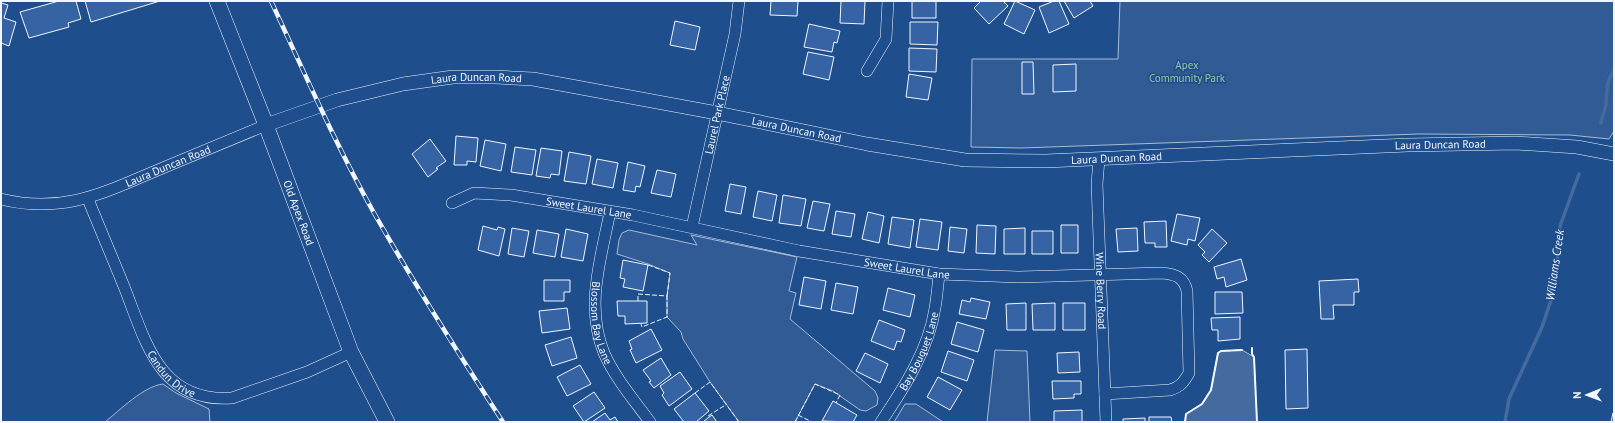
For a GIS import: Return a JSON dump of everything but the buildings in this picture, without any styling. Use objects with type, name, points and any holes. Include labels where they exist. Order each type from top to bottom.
[{"type":"main road","name":"Old Apex Road","points":[[217,1],[266,124],[351,352],[387,422]]},
{"type":"street","name":"Laurel Park Place","points":[[692,227],[735,34],[739,1]]},
{"type":"street","points":[[867,71],[886,39],[888,1]]},
{"type":"street","name":"Laura Duncan Road","points":[[1,199],[27,204],[52,205],[88,198],[266,124],[337,100],[403,84],[453,77],[533,79],[867,144],[965,160],[1014,162],[1408,144],[1516,143],[1578,147],[1614,154]]},
{"type":"street","name":"Wine Berry Road","points":[[1099,159],[1097,184],[1106,422]]},
{"type":"street","name":"Sweet Laurel Lane","points":[[452,203],[474,193],[492,193],[610,212],[692,227],[799,251],[939,274],[1019,277],[1170,274],[1178,276],[1182,280],[1187,291],[1189,373],[1184,382],[1178,388],[1170,390],[1105,394]]},
{"type":"street","name":"Candun Drive","points":[[88,198],[150,352],[167,375],[182,387],[206,397],[219,399],[232,398],[307,372],[351,352]]},
{"type":"street","name":"Blossom Bay Lane","points":[[610,212],[596,282],[595,314],[598,335],[614,372],[650,422]]},
{"type":"street","name":"Bay Bouquet Lane","points":[[881,422],[899,396],[918,360],[928,334],[935,309],[939,274]]},
{"type":"green space","name":"Apex Community Park","points":[[1120,1],[1614,1],[1614,131],[1609,139],[1570,135],[1419,134],[1021,148],[971,147],[972,59],[1118,59]]},
{"type":"green space","points":[[629,230],[697,245],[691,235],[797,257],[789,291],[796,293],[790,319],[875,391],[878,398],[877,405],[866,411],[860,410],[833,391],[815,384],[795,422],[739,422],[710,382],[683,339],[681,332],[667,317],[667,296],[670,273],[617,254],[619,240],[622,233]]},
{"type":"green space","points":[[995,350],[1027,351],[1030,422],[987,422]]},
{"type":"green space","points":[[163,384],[176,393],[209,409],[210,422],[105,422],[140,394],[148,389]]},
{"type":"green space","points":[[905,404],[916,404],[943,422],[894,422]]},
{"type":"shaded area","points":[[1242,350],[1254,357],[1257,422],[1185,422],[1186,414],[1202,404],[1211,390],[1218,353],[1221,351]]},
{"type":"waterway","name":"Williams Creek","points":[[1601,123],[1606,104],[1608,82],[1614,70]]},
{"type":"waterway","name":"Williams Creek","points":[[1505,422],[1509,399],[1542,327],[1552,297],[1557,265],[1560,226],[1579,174]]},
{"type":"railway","points":[[271,1],[333,135],[374,213],[437,319],[503,422]]},
{"type":"fence","points":[[648,265],[670,273],[667,296]]},
{"type":"fence","points":[[638,301],[638,294],[667,296],[667,317],[642,327],[641,324]]},
{"type":"fence","points":[[1185,422],[1186,414],[1202,404],[1211,390],[1218,353],[1221,351],[1242,350]]},
{"type":"fence","points":[[695,393],[710,382],[739,422]]},
{"type":"fence","points":[[795,422],[815,384],[840,395],[836,403]]},
{"type":"fence","points":[[708,416],[727,404]]},
{"type":"fence","points":[[798,415],[812,422]]},
{"type":"wall","points":[[1252,348],[1252,354],[1254,357],[1257,422]]},
{"type":"wall","points":[[1185,422],[1186,414],[1202,404],[1211,390],[1218,353],[1221,351],[1242,350]]}]
